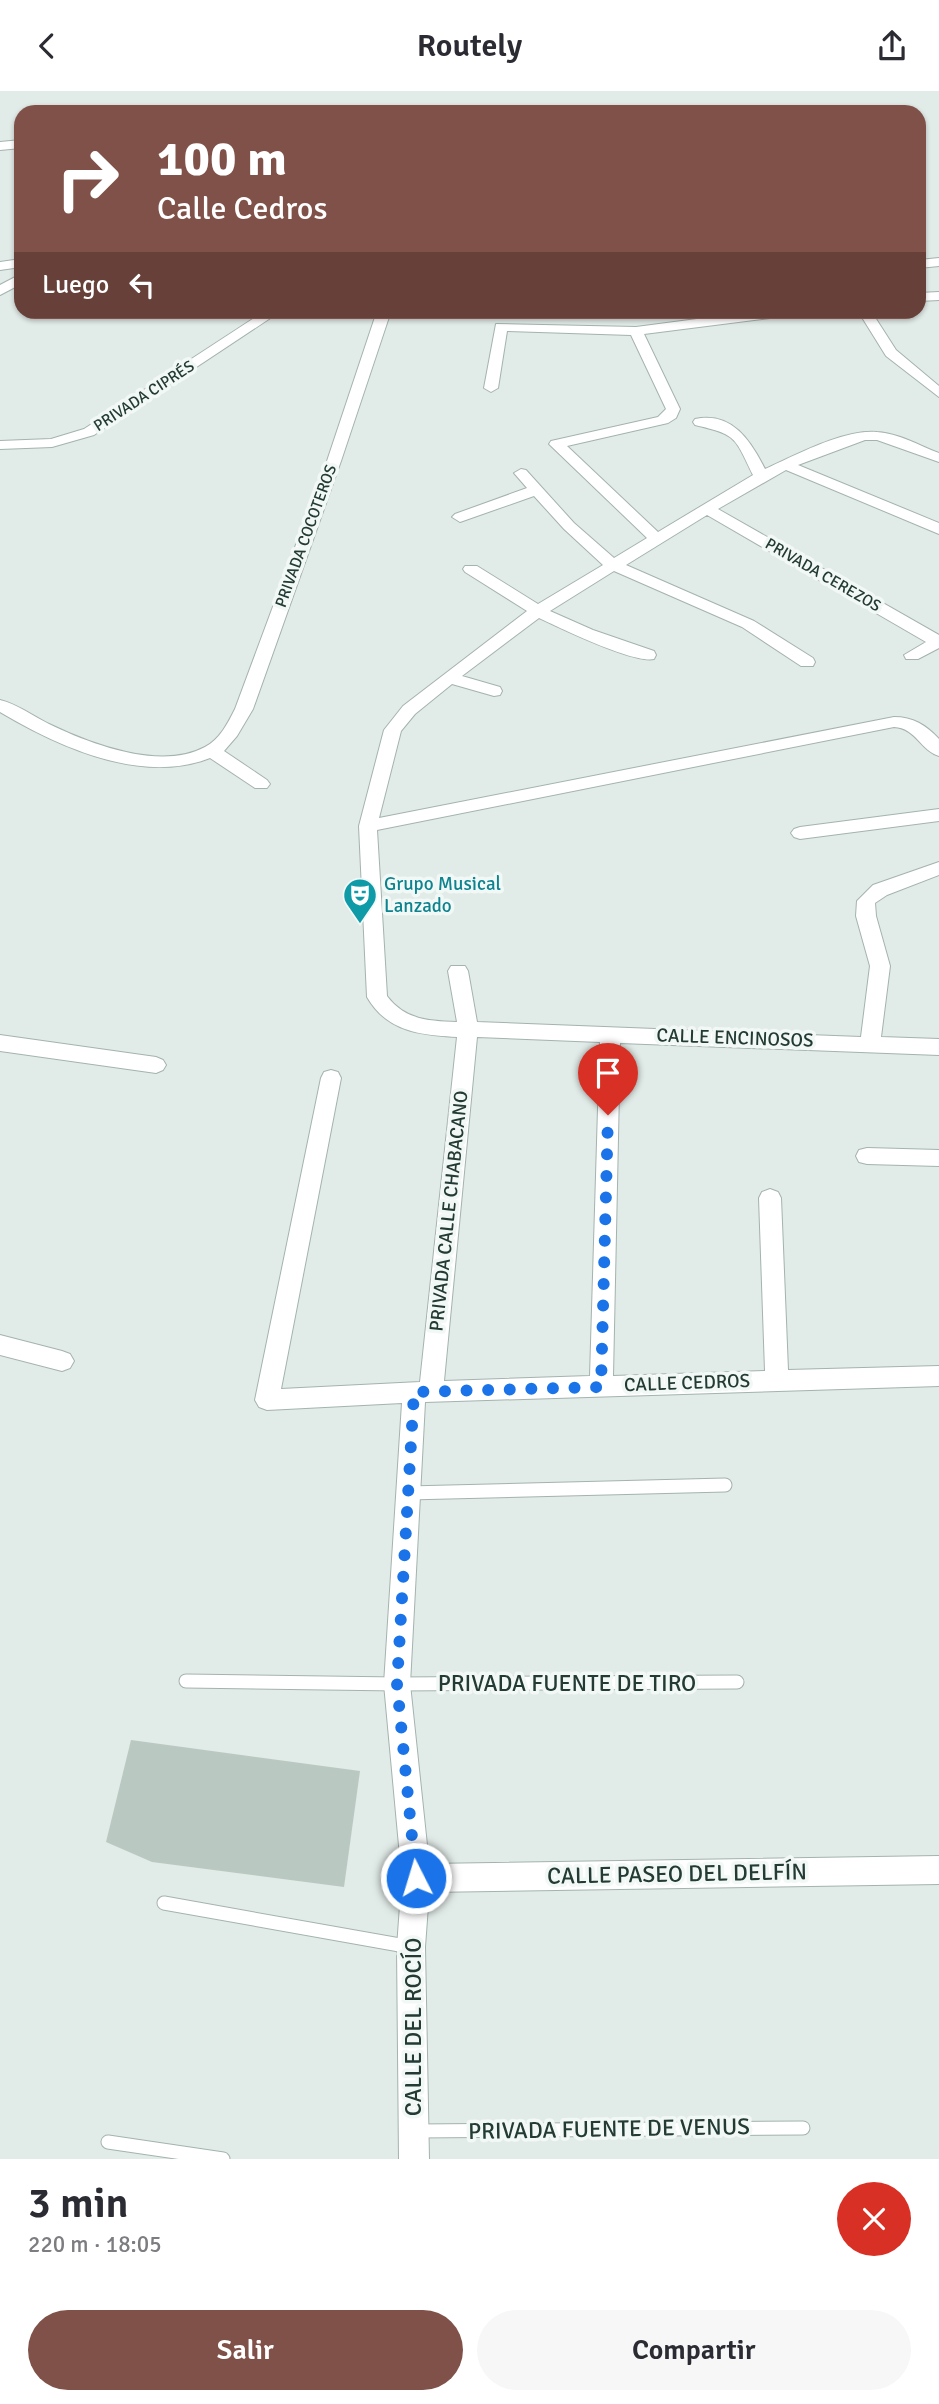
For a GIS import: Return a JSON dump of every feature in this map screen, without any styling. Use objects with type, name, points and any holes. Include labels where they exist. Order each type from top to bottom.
[{"type":"street","name":"PRIVADA CIPRÉS","points":[[0,445],[44,444],[89,432],[263,319]]},
{"type":"street","name":"PRIVADA COCOTEROS","points":[[212,751],[230,734],[244,709],[303,540],[354,409],[382,319]]},
{"type":"street","points":[[491,388],[501,327],[635,331],[730,319]]},
{"type":"street","points":[[869,319],[891,353],[937,388]]},
{"type":"street","points":[[635,331],[673,409],[671,415],[663,421],[556,444],[657,539]]},
{"type":"street","points":[[700,422],[731,427],[740,436],[761,476]]},
{"type":"street","name":"CALLE ENCINOSOS","points":[[939,458],[888,439],[864,436],[819,450],[761,476],[538,611],[447,678],[409,711],[393,730],[368,826],[377,997],[386,1011],[405,1023],[429,1028],[468,1030],[870,1042],[939,1047]]},
{"type":"street","points":[[786,465],[939,529]]},
{"type":"street","points":[[521,473],[569,526],[612,565],[748,624],[807,662]]},
{"type":"street","points":[[460,517],[536,490]]},
{"type":"street","name":"PRIVADA CEREZOS","points":[[706,509],[939,642]]},
{"type":"street","points":[[471,569],[538,611],[587,634],[648,655]]},
{"type":"street","points":[[912,655],[939,642]]},
{"type":"street","points":[[447,678],[494,691]]},
{"type":"street","points":[[0,705],[33,725],[96,750],[127,758],[187,760],[212,751],[261,784]]},
{"type":"street","points":[[368,826],[894,722],[909,723],[924,732],[939,750]]},
{"type":"street","points":[[800,833],[939,815]]},
{"type":"street","points":[[870,1042],[880,966],[866,916],[866,901],[880,890],[939,868]]},
{"type":"street","name":"PRIVADA CALLE CHABACANO","points":[[423,1392],[468,1030],[458,971]]},
{"type":"street","points":[[601,1387],[610,1034]]},
{"type":"street","points":[[0,1043],[156,1065]]},
{"type":"street","name":"CALLE CEDROS","points":[[331,1078],[267,1400],[423,1392],[939,1376]]},
{"type":"street","points":[[867,1156],[939,1158]]},
{"type":"street","points":[[770,1198],[777,1380]]},
{"type":"street","points":[[0,1345],[62,1361]]},
{"type":"street","name":"CALLE DEL ROCÍO","points":[[414,2159],[411,1947],[416,1878],[397,1684],[408,1493],[423,1392]]},
{"type":"street","name":"CALLE PASEO DEL DELFÍN","points":[[416,1878],[939,1870]]},
{"type":"lane","points":[[408,1493],[725,1485]]},
{"type":"lane","name":"PRIVADA FUENTE DE TIRO","points":[[186,1681],[397,1684],[737,1682]]},
{"type":"lane","points":[[164,1903],[411,1947]]},
{"type":"lane","name":"PRIVADA FUENTE DE VENUS","points":[[414,2131],[803,2128]]},
{"type":"lane","points":[[108,2142],[223,2159]]},
{"type":"building","points":[[131,1740],[360,1771],[344,1887],[152,1862],[106,1842]]},
{"type":"place","name":"Grupo Musical Lanzado","points":[[360,925]]},
{"type":"route","points":[[416,1878],[397,1684],[414,1392],[601,1387],[608,1115]]}]
